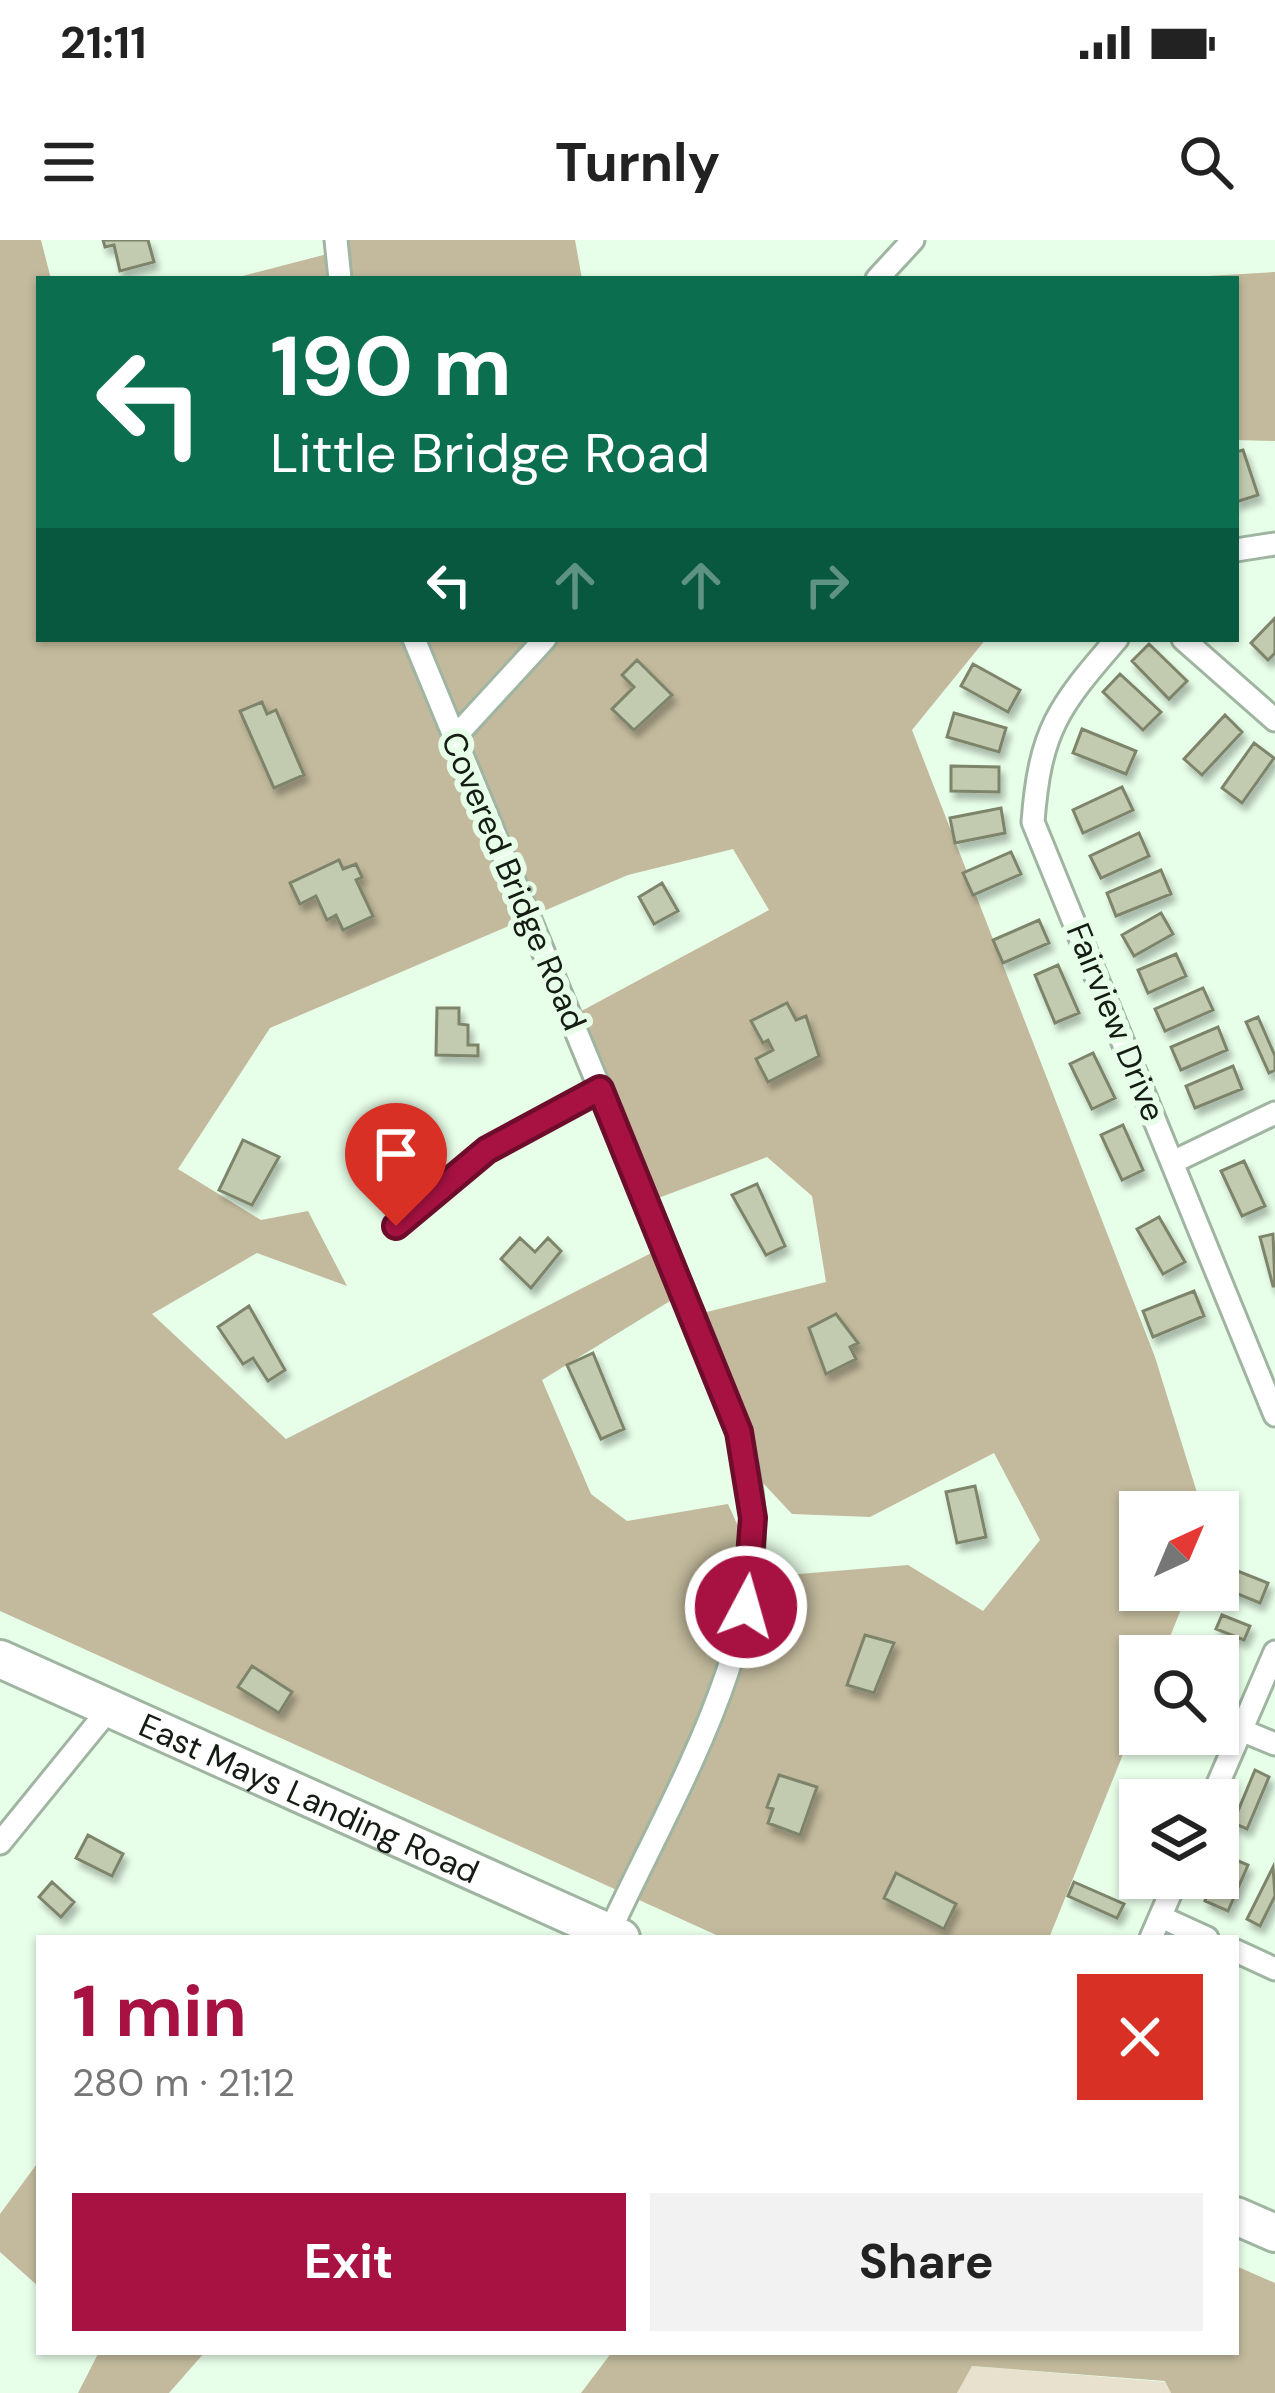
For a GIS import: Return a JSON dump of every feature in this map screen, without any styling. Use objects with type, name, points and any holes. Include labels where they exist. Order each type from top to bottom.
[{"type":"main road","name":"East Mays Landing Road","points":[[0,1659],[615,1935]]},
{"type":"main road","points":[[1239,2217],[1275,2233]]},
{"type":"street","points":[[336,240],[340,276]]},
{"type":"street","points":[[880,276],[913,240]]},
{"type":"street","points":[[1239,550],[1275,544]]},
{"type":"street","name":"Covered Bridge Road","points":[[415,642],[739,1432],[753,1518],[752,1578],[719,1694],[615,1935]]},
{"type":"street","points":[[454,738],[542,642]]},
{"type":"street","name":"Fairview Drive","points":[[1114,642],[1060,704],[1037,774],[1033,823],[1173,1162],[1265,1354],[1275,1415]]},
{"type":"street","points":[[1186,642],[1275,720]]},
{"type":"street","points":[[396,1226],[487,1150],[600,1089]]},
{"type":"street","points":[[1173,1162],[1275,1113]]},
{"type":"street","points":[[1220,1779],[1275,1652]]},
{"type":"street","points":[[0,1843],[110,1708]]},
{"type":"street","points":[[1241,1730],[1275,1744]]},
{"type":"street","points":[[1169,1899],[1156,1928],[1192,1935]]},
{"type":"street","points":[[1239,1952],[1275,1969]]},
{"type":"shaded area","points":[[0,240],[41,240],[50,276],[36,276],[36,642],[984,642],[912,730],[1155,1357],[1196,1491],[1119,1491],[1119,1611],[1180,1611],[1171,1635],[1119,1635],[1119,1755],[1123,1755],[1050,1935],[716,1935],[0,1611]],"holes":[[[733,849],[769,910],[574,1015],[653,1200],[767,1157],[812,1196],[826,1282],[691,1316],[748,1467],[792,1514],[870,1517],[994,1453],[1040,1540],[983,1611],[908,1565],[761,1577],[728,1504],[627,1521],[591,1494],[542,1380],[683,1293],[665,1246],[286,1439],[152,1314],[257,1253],[347,1286],[308,1211],[261,1220],[178,1169],[270,1028],[628,875]]]},
{"type":"shaded area","points":[[334,240],[575,240],[581,276],[243,276],[335,252]]},
{"type":"shaded area","points":[[1275,272],[1275,441],[1239,440],[1239,276],[1208,276]]},
{"type":"shaded area","points":[[36,2165],[36,2284],[0,2252],[0,2214]]},
{"type":"shaded area","points":[[1239,2267],[1275,2283],[1275,2393],[1171,2393],[1165,2381],[972,2366],[957,2393],[581,2393],[610,2355],[1239,2355]]},
{"type":"shaded area","points":[[97,2355],[202,2355],[169,2393],[78,2393]]},
{"type":"shaded area","points":[[971,2366],[1166,2382],[1171,2393],[957,2393]]},
{"type":"building","points":[[103,240],[148,240],[154,262],[120,271],[114,245],[105,247]]},
{"type":"building","points":[[1243,450],[1258,495],[1239,501],[1239,451]]},
{"type":"building","points":[[1275,618],[1275,653],[1268,660],[1251,643]]},
{"type":"building","points":[[1149,644],[1187,681],[1169,699],[1132,661]]},
{"type":"building","points":[[637,660],[672,695],[634,730],[612,709],[634,687],[622,675]]},
{"type":"building","points":[[973,664],[1020,690],[1008,712],[961,686]]},
{"type":"building","points":[[1120,674],[1161,712],[1143,730],[1103,692]]},
{"type":"building","points":[[262,702],[267,714],[276,710],[304,775],[274,788],[240,711]]},
{"type":"building","points":[[954,713],[1006,728],[999,752],[947,737]]},
{"type":"building","points":[[1225,715],[1242,732],[1202,775],[1184,759]]},
{"type":"building","points":[[1082,729],[1136,751],[1126,774],[1073,753]]},
{"type":"building","points":[[1254,743],[1274,758],[1242,803],[1222,788]]},
{"type":"building","points":[[951,766],[999,767],[999,792],[951,791]]},
{"type":"building","points":[[1122,787],[1133,810],[1083,833],[1073,810]]},
{"type":"building","points":[[1001,808],[1005,833],[955,843],[950,818]]},
{"type":"building","points":[[1139,833],[1149,856],[1101,878],[1090,856]]},
{"type":"building","points":[[1011,852],[1021,874],[973,895],[963,873]]},
{"type":"building","points":[[339,860],[343,869],[356,864],[362,877],[356,880],[373,916],[343,930],[336,915],[327,920],[316,896],[300,904],[290,883]]},
{"type":"building","points":[[1161,870],[1171,894],[1116,916],[1107,893]]},
{"type":"building","points":[[662,883],[678,911],[654,924],[639,897]]},
{"type":"building","points":[[1161,913],[1173,934],[1134,956],[1122,935]]},
{"type":"building","points":[[1039,920],[1049,943],[1003,963],[993,940]]},
{"type":"building","points":[[1176,954],[1186,976],[1148,993],[1138,970]]},
{"type":"building","points":[[1058,965],[1079,1013],[1055,1023],[1035,975]]},
{"type":"building","points":[[1203,988],[1213,1010],[1165,1031],[1155,1009]]},
{"type":"building","points":[[787,1003],[796,1020],[806,1016],[819,1056],[768,1082],[756,1059],[773,1050],[768,1040],[763,1043],[751,1021]]},
{"type":"building","points":[[437,1008],[459,1008],[459,1024],[468,1025],[468,1045],[478,1045],[478,1056],[436,1055]]},
{"type":"building","points":[[1258,1017],[1275,1056],[1275,1070],[1269,1073],[1246,1022]]},
{"type":"building","points":[[1218,1027],[1227,1050],[1181,1070],[1171,1047]]},
{"type":"building","points":[[1093,1053],[1115,1098],[1092,1109],[1070,1064]]},
{"type":"building","points":[[1233,1066],[1242,1089],[1195,1108],[1186,1086]]},
{"type":"building","points":[[1123,1125],[1143,1170],[1122,1180],[1101,1135]]},
{"type":"building","points":[[243,1140],[279,1157],[252,1205],[219,1190]]},
{"type":"building","points":[[1244,1161],[1265,1206],[1242,1216],[1221,1171]]},
{"type":"building","points":[[757,1184],[785,1246],[766,1255],[732,1195]]},
{"type":"building","points":[[1159,1217],[1185,1262],[1163,1274],[1137,1229]]},
{"type":"building","points":[[1273,1234],[1275,1286],[1260,1237]]},
{"type":"building","points":[[520,1238],[535,1252],[548,1238],[561,1251],[531,1288],[501,1259]]},
{"type":"building","points":[[1194,1291],[1204,1316],[1153,1337],[1143,1311]]},
{"type":"building","points":[[249,1306],[285,1370],[268,1381],[253,1358],[243,1364],[218,1327]]},
{"type":"building","points":[[836,1314],[858,1343],[850,1347],[856,1359],[826,1374],[809,1328]]},
{"type":"building","points":[[593,1353],[624,1429],[601,1439],[567,1365]]},
{"type":"building","points":[[975,1486],[986,1537],[957,1543],[946,1492]]},
{"type":"building","points":[[1239,1572],[1268,1583],[1260,1603],[1239,1594]]},
{"type":"building","points":[[1222,1615],[1250,1626],[1244,1640],[1216,1629]]},
{"type":"building","points":[[865,1635],[894,1643],[874,1693],[847,1685]]},
{"type":"building","points":[[252,1666],[292,1692],[279,1713],[238,1687]]},
{"type":"building","points":[[1255,1770],[1269,1777],[1247,1829],[1239,1826],[1239,1809]]},
{"type":"building","points":[[779,1775],[817,1787],[800,1835],[768,1823],[773,1809],[767,1807]]},
{"type":"building","points":[[88,1835],[123,1854],[112,1876],[76,1858]]},
{"type":"building","points":[[1239,1861],[1248,1865],[1239,1886]]},
{"type":"building","points":[[1273,1867],[1275,1896],[1260,1926],[1247,1919]]},
{"type":"building","points":[[896,1873],[956,1904],[944,1929],[884,1898]]},
{"type":"building","points":[[52,1882],[74,1902],[61,1917],[39,1897]]},
{"type":"building","points":[[1074,1882],[1124,1904],[1117,1918],[1068,1896]]},
{"type":"building","points":[[1206,1899],[1233,1899],[1228,1911]]},
{"type":"route","points":[[396,1226],[487,1150],[535,1119],[600,1089],[739,1432],[753,1518],[752,1578],[746,1607]]}]
